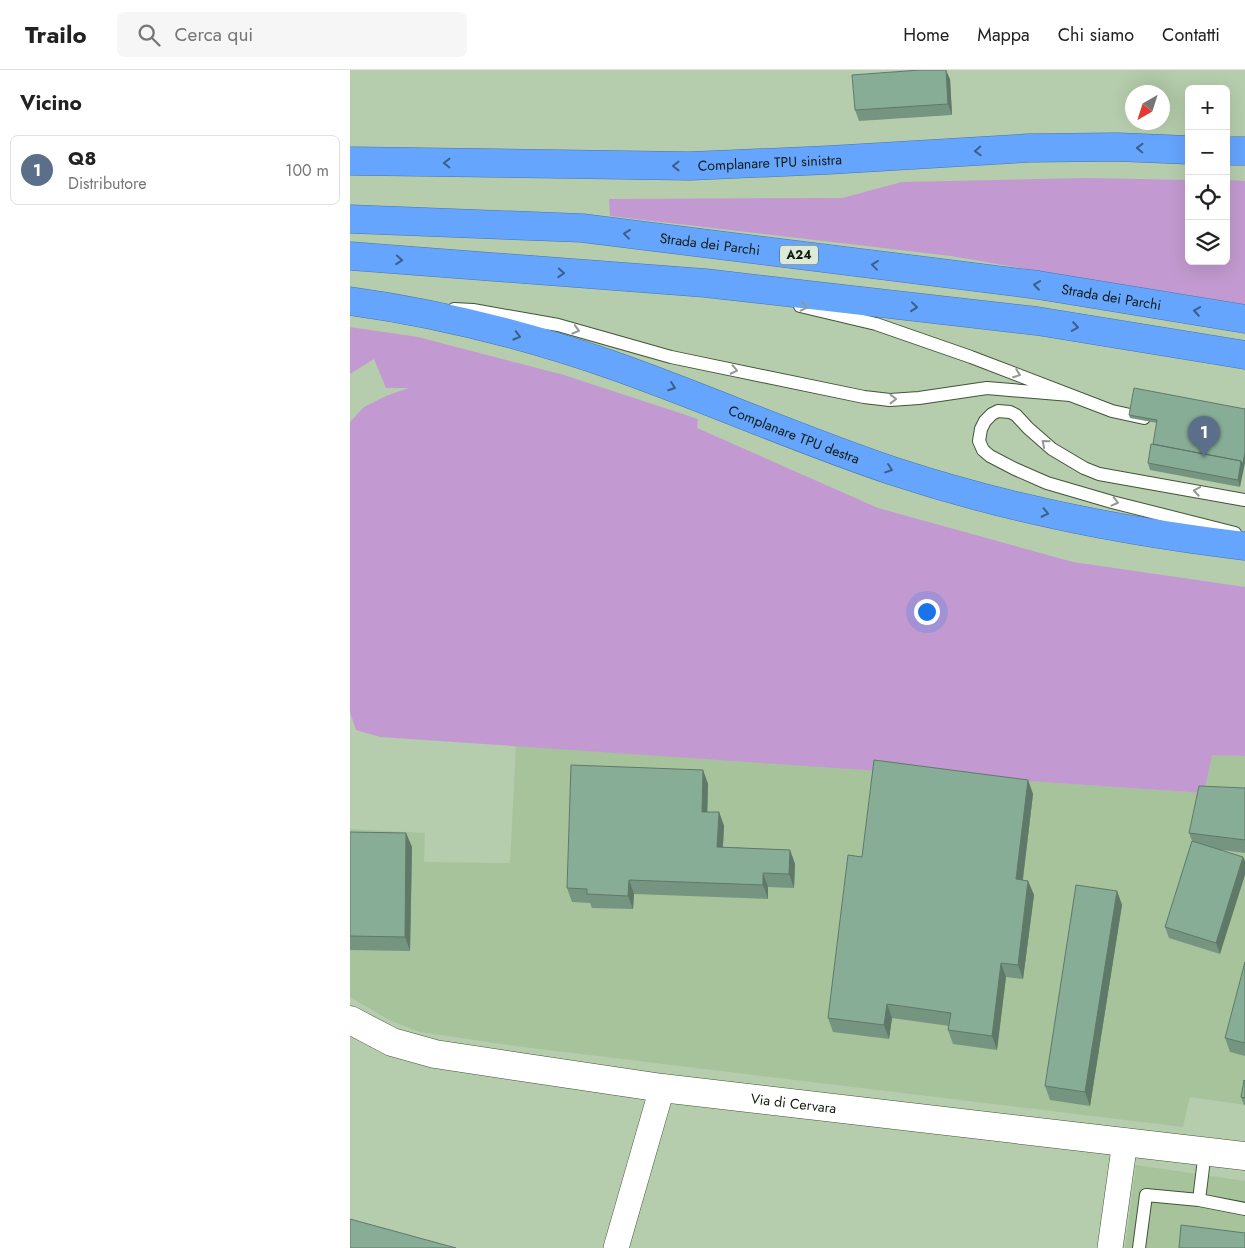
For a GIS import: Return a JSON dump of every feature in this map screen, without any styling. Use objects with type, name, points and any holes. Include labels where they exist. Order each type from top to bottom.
[{"type":"highway","name":"Complanare TPU sinistra","points":[[350,162],[690,166],[1029,148],[1117,147],[1185,150]]},
{"type":"highway","points":[[1230,151],[1245,151]]},
{"type":"highway","name":"Strada dei Parchi","points":[[350,219],[582,228],[1038,285],[1245,319]]},
{"type":"highway","points":[[350,256],[705,283],[1037,321],[1245,355]]},
{"type":"highway","name":"Complanare TPU destra","points":[[350,301],[462,321],[592,359],[685,392],[831,449],[949,489],[1104,526],[1199,541],[1245,546]]},
{"type":"street","name":"Via di Cervara","points":[[350,1020],[392,1042],[435,1054],[662,1088],[1245,1156]]},
{"type":"street","points":[[616,1248],[662,1088]]},
{"type":"street","points":[[1110,1248],[1124,1141]]},
{"type":"lane","points":[[705,283],[876,324],[1112,411],[1158,421]]},
{"type":"lane","points":[[390,307],[473,310],[558,325],[672,357],[864,397],[890,400],[940,396],[987,388],[1070,395]]},
{"type":"lane","points":[[1245,500],[1099,474],[1084,468],[1052,449],[1016,415],[1004,410],[989,416],[981,429],[979,441],[983,450],[990,456],[1047,483],[1112,502],[1245,536]]},
{"type":"lane","points":[[1199,1200],[1206,1151]]},
{"type":"lane","points":[[1139,1248],[1146,1195],[1199,1200],[1245,1208]]},
{"type":"shaded area","points":[[1087,178],[1185,180],[1185,265],[1230,265],[1230,180],[1245,181],[1245,307],[951,256],[610,216],[609,199],[842,198],[902,182]]},
{"type":"shaded area","points":[[350,327],[418,337],[564,375],[698,419],[697,428],[878,508],[1073,562],[1245,587],[1245,756],[1212,755],[1204,793],[380,737],[356,730],[350,712],[350,422],[364,407],[386,396],[409,388],[386,388],[374,359],[350,374]]},
{"type":"shaded area","points":[[516,745],[1204,793],[1212,754],[1245,756],[1245,1105],[1190,1097],[1183,1127],[515,1046],[420,1032],[391,1021],[350,997],[350,829],[425,833],[424,862],[510,863]]},
{"type":"shaded area","points":[[1136,1165],[1245,1181],[1245,1248],[1125,1248]]},
{"type":"building","points":[[946,70],[948,104],[855,110],[852,75]]},
{"type":"building","points":[[1134,388],[1245,409],[1245,452],[1243,464],[1241,461],[1153,444],[1157,420],[1129,415]]},
{"type":"building","points":[[1151,444],[1241,461],[1238,480],[1148,463]]},
{"type":"building","points":[[874,760],[1028,780],[1016,879],[1028,881],[1018,965],[1001,963],[992,1036],[948,1030],[951,1013],[887,1004],[884,1025],[828,1018],[848,855],[862,857]]},
{"type":"building","points":[[571,765],[703,770],[702,812],[719,812],[717,847],[790,850],[789,874],[763,873],[763,885],[629,880],[628,896],[587,894],[587,889],[567,888]]},
{"type":"building","points":[[1199,786],[1245,788],[1245,840],[1189,833]]},
{"type":"building","points":[[350,832],[406,833],[405,937],[350,936]]},
{"type":"building","points":[[1192,841],[1243,857],[1216,943],[1165,927]]},
{"type":"building","points":[[1076,885],[1117,891],[1085,1092],[1045,1086]]},
{"type":"building","points":[[1245,962],[1245,1043],[1225,1038]]},
{"type":"building","points":[[1245,1081],[1245,1098],[1241,1097]]},
{"type":"building","points":[[350,1219],[456,1248],[350,1248]]},
{"type":"building","points":[[1181,1225],[1245,1233],[1245,1248],[1179,1248]]},
{"type":"place","name":"Q8","points":[[1204,457]]}]
